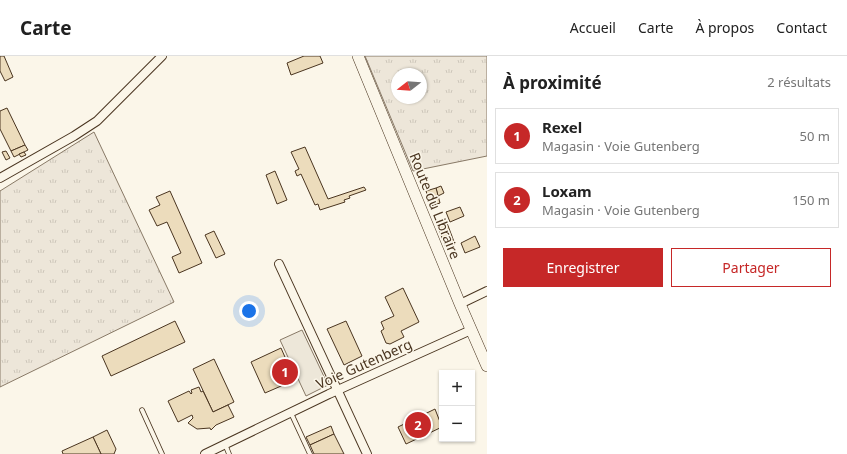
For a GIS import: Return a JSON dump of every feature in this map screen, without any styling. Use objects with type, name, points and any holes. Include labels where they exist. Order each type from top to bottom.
[{"type":"main road","name":"Route du Libraire","points":[[358,56],[487,366]]},
{"type":"street","points":[[0,178],[74,136],[97,121],[162,56]]},
{"type":"street","points":[[279,264],[368,454]]},
{"type":"street","points":[[460,304],[487,291]]},
{"type":"street","name":"Voie Gutenberg","points":[[205,454],[338,390],[471,330]]},
{"type":"lane","points":[[142,410],[162,454]]},
{"type":"lane","points":[[291,412],[310,454]]},
{"type":"lane","points":[[225,444],[229,454]]},
{"type":"green space","points":[[365,56],[487,56],[487,156],[413,171]]},
{"type":"green space","points":[[94,132],[174,302],[0,387],[0,191]]},
{"type":"shaded area","points":[[302,330],[328,385],[306,396],[280,340]]},
{"type":"building","points":[[0,56],[4,56],[13,77],[5,81],[0,71]]},
{"type":"building","points":[[304,56],[320,56],[323,63],[291,75],[287,63]]},
{"type":"building","points":[[7,108],[25,145],[11,151],[0,129],[0,111]]},
{"type":"building","points":[[25,145],[28,150],[14,157],[11,151]]},
{"type":"building","points":[[305,147],[328,199],[364,187],[366,190],[349,196],[350,198],[344,200],[345,202],[320,210],[318,204],[315,205],[301,174],[297,176],[295,171],[299,169],[291,152]]},
{"type":"building","points":[[6,151],[10,158],[6,160],[2,152]]},
{"type":"building","points":[[24,152],[26,155],[21,157],[19,154]]},
{"type":"building","points":[[275,171],[287,200],[277,204],[266,175]]},
{"type":"building","points":[[441,186],[444,193],[438,196],[436,188]]},
{"type":"building","points":[[436,188],[440,203],[431,206],[426,191]]},
{"type":"building","points":[[170,191],[202,263],[179,273],[172,257],[181,253],[167,222],[157,226],[149,210],[160,205],[156,197]]},
{"type":"building","points":[[460,207],[464,216],[450,222],[446,212]]},
{"type":"building","points":[[447,223],[453,239],[447,242],[448,247],[446,248],[438,227]]},
{"type":"building","points":[[214,231],[225,254],[216,258],[205,235]]},
{"type":"building","points":[[475,236],[480,247],[465,253],[461,243]]},
{"type":"building","points":[[453,239],[455,244],[448,247],[447,242]]},
{"type":"building","points":[[403,288],[419,322],[401,331],[404,337],[390,344],[386,343],[381,331],[384,329],[381,322],[394,316],[385,297]]},
{"type":"building","points":[[175,321],[185,342],[111,376],[102,356]]},
{"type":"building","points":[[346,321],[362,356],[344,365],[327,329]]},
{"type":"building","points":[[281,348],[295,380],[265,393],[251,362]]},
{"type":"building","points":[[214,359],[234,402],[213,412],[193,369]]},
{"type":"building","points":[[199,387],[201,392],[203,391],[213,412],[228,405],[234,417],[216,425],[211,430],[210,428],[197,429],[188,423],[193,418],[192,415],[178,422],[168,401],[189,391],[191,394],[191,390]]},
{"type":"building","points":[[435,409],[439,419],[439,428],[406,444],[398,427]]},
{"type":"building","points":[[331,426],[334,434],[310,445],[306,437]]},
{"type":"building","points":[[107,430],[116,449],[114,454],[101,454],[93,437]]},
{"type":"building","points":[[334,434],[344,454],[314,454],[310,445]]},
{"type":"building","points":[[93,437],[101,454],[63,454],[62,451]]},
{"type":"place","name":"Rexel","points":[[285,372]]},
{"type":"place","name":"Loxam","points":[[418,425]]}]
